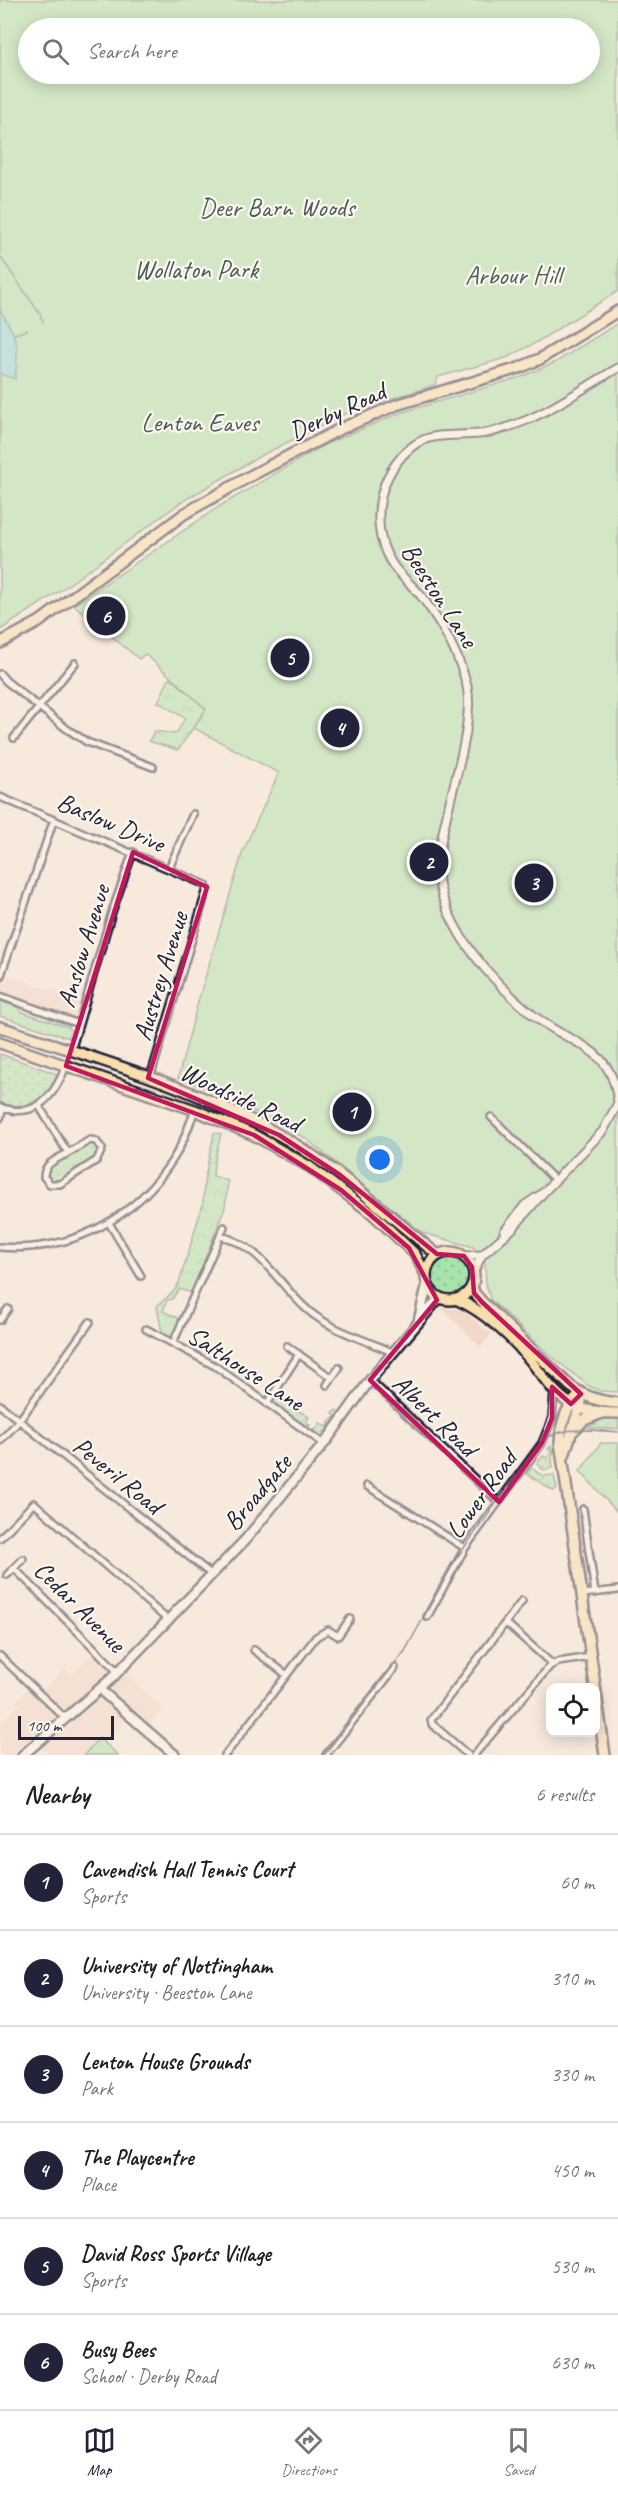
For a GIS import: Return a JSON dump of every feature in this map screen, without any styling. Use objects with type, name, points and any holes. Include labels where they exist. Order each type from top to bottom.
[{"type":"main road","name":"Derby Road","points":[[0,643],[39,622],[184,514],[252,475],[340,429],[396,405],[519,368],[540,359],[618,310]]},
{"type":"main road","name":"Woodside Road","points":[[0,1027],[150,1078],[200,1097],[259,1124],[302,1148],[348,1181],[438,1255]]},
{"type":"main road","name":"Woodside Road","points":[[0,1043],[195,1110],[254,1135],[310,1167],[349,1196],[415,1254],[425,1273]]},
{"type":"main road","points":[[66,1066],[71,1052]]},
{"type":"main road","points":[[195,1110],[200,1097]]},
{"type":"main road","points":[[419,1320],[427,1285],[425,1273],[429,1262],[449,1251],[464,1256],[474,1271],[472,1285],[474,1293],[482,1302],[581,1394],[595,1400],[618,1403]]},
{"type":"main road","points":[[427,1285],[439,1298],[456,1299],[473,1307],[519,1347],[554,1389],[575,1405],[602,1413],[618,1413]]},
{"type":"main road","points":[[456,1299],[467,1293],[472,1285]]},
{"type":"main road","name":"Broadgate","points":[[23,1755],[92,1697],[213,1576],[324,1444],[370,1380],[439,1298]]},
{"type":"main road","points":[[581,1394],[561,1430],[560,1442],[564,1456],[605,1755]]},
{"type":"main road","points":[[564,1456],[572,1432],[575,1405]]},
{"type":"main road","points":[[572,1432],[584,1420],[602,1413]]},
{"type":"main road","points":[[92,1697],[105,1694],[115,1675]]},
{"type":"main road","points":[[105,1694],[175,1755]]},
{"type":"street","name":"Beeston Lane","points":[[474,1271],[482,1255],[522,1210],[603,1131],[618,1103],[614,1080],[600,1057],[580,1042],[534,1016],[499,985],[463,938],[446,905],[440,887],[439,861],[443,833],[464,744],[469,705],[468,691],[459,658],[448,639],[422,597],[388,558],[381,538],[379,516],[383,487],[390,473],[412,446],[425,438],[442,434],[484,433],[527,420],[618,368]]},
{"type":"street","points":[[14,738],[75,663]]},
{"type":"street","points":[[0,674],[39,708],[87,742],[153,767]]},
{"type":"street","points":[[134,768],[136,761]]},
{"type":"street","name":"Baslow Drive","points":[[0,796],[206,885]]},
{"type":"street","points":[[170,868],[193,814]]},
{"type":"street","points":[[0,978],[54,819]]},
{"type":"street","name":"Anslow Avenue","points":[[71,1052],[133,852]]},
{"type":"street","name":"Austrey Avenue","points":[[150,1078],[207,890],[206,885]]},
{"type":"street","points":[[0,996],[79,1024]]},
{"type":"street","points":[[0,1118],[2,1108],[22,1110],[39,1106],[57,1088],[66,1066]]},
{"type":"street","points":[[39,1106],[68,1153]]},
{"type":"street","points":[[0,1247],[20,1248],[56,1243],[87,1234],[109,1223],[145,1194],[159,1179],[180,1147],[195,1110]]},
{"type":"street","points":[[491,1117],[555,1180]]},
{"type":"street","points":[[90,1140],[96,1141],[102,1149],[98,1160],[60,1184],[50,1184],[44,1177],[45,1169],[49,1164],[68,1153],[90,1140]]},
{"type":"street","name":"Beeston Lane","points":[[501,1236],[513,1228],[539,1195]]},
{"type":"street","points":[[109,1223],[141,1276]]},
{"type":"street","points":[[173,1342],[224,1227]]},
{"type":"street","points":[[221,1236],[232,1239],[254,1252],[313,1314],[326,1323],[394,1353]]},
{"type":"street","points":[[464,1256],[482,1255]]},
{"type":"street","points":[[0,1320],[8,1309]]},
{"type":"street","points":[[0,1441],[19,1421],[90,1322]]},
{"type":"street","name":"Salthouse Lane","points":[[146,1329],[215,1366],[324,1444]]},
{"type":"street","points":[[287,1346],[332,1378]]},
{"type":"street","points":[[267,1404],[299,1354]]},
{"type":"street","points":[[327,1385],[339,1368]]},
{"type":"street","name":"Albert Road","points":[[370,1380],[499,1502]]},
{"type":"street","name":"Lower Road","points":[[427,1617],[465,1548],[542,1443],[552,1418],[554,1389]]},
{"type":"street","name":"Peveril Road","points":[[0,1405],[213,1576]]},
{"type":"street","points":[[368,1486],[465,1548]]},
{"type":"street","points":[[0,1538],[34,1503],[169,1621]]},
{"type":"street","points":[[583,1509],[595,1593]]},
{"type":"street","points":[[7,1575],[23,1559]]},
{"type":"street","name":"Cedar Avenue","points":[[14,1568],[115,1675]]},
{"type":"street","points":[[583,1594],[618,1590]]},
{"type":"street","points":[[468,1755],[432,1724],[431,1720],[522,1601]]},
{"type":"street","points":[[225,1755],[316,1637],[328,1630],[338,1636],[350,1619]]},
{"type":"street","points":[[506,1623],[552,1664]]},
{"type":"street","points":[[254,1650],[287,1675]]},
{"type":"street","points":[[0,1656],[66,1719]]},
{"type":"street","points":[[474,1755],[552,1664],[591,1657]]},
{"type":"street","points":[[326,1755],[395,1668]]},
{"type":"highlighted area","points":[[133,852],[207,887],[148,1078],[279,1135],[340,1175],[437,1254],[464,1256],[472,1267],[474,1293],[581,1394],[571,1404],[552,1387],[552,1418],[542,1443],[499,1502],[370,1380],[437,1300],[409,1248],[341,1190],[254,1135],[66,1066]]},
{"type":"shaded area","points":[[0,973],[88,1002],[82,1022],[0,994]]},
{"type":"shaded area","points":[[441,1308],[461,1309],[491,1334],[481,1347]]},
{"type":"shaded area","points":[[92,1654],[119,1680],[126,1674],[164,1710],[148,1726],[132,1712],[104,1744],[98,1739],[84,1755],[50,1755],[42,1748],[33,1755],[0,1755],[0,1723],[19,1704],[16,1701],[29,1688],[38,1696],[65,1668],[72,1674]]},
{"type":"green space","name":"Wollaton Park","points":[[0,0],[618,0],[618,291],[537,342],[506,358],[438,377],[435,385],[351,411],[260,456],[180,503],[60,591],[0,630]]},
{"type":"green space","points":[[618,323],[618,1392],[600,1391],[589,1386],[551,1356],[491,1300],[486,1285],[485,1264],[473,1247],[423,1233],[305,1138],[221,1094],[178,1078],[199,998],[243,851],[279,773],[194,728],[206,709],[145,654],[139,659],[74,605],[220,506],[326,444],[400,413],[521,377],[556,362]]},
{"type":"green space","points":[[170,677],[206,709],[178,750],[149,741],[154,731],[176,734],[185,718],[158,702]]},
{"type":"green space","points":[[0,1001],[18,1007],[22,1012],[68,1027],[71,1030],[69,1038],[0,1016]]},
{"type":"green space","points":[[0,1054],[57,1074],[48,1091],[35,1101],[19,1106],[0,1103]]},
{"type":"green space","points":[[214,1133],[221,1134],[213,1176],[228,1181],[225,1207],[192,1293],[179,1289],[172,1299],[167,1300],[163,1311],[180,1319],[172,1338],[162,1333],[157,1306],[173,1292],[179,1283],[203,1203],[204,1182]]},
{"type":"green space","points":[[90,1143],[96,1145],[99,1150],[97,1158],[59,1181],[49,1180],[47,1171],[50,1166]]},
{"type":"green space","points":[[451,1258],[464,1264],[470,1277],[464,1290],[451,1296],[438,1290],[432,1277],[438,1264]]},
{"type":"green space","points":[[276,1397],[309,1417],[306,1422],[310,1425],[308,1428],[273,1402]]},
{"type":"green space","points":[[336,1410],[340,1413],[325,1432],[319,1434],[313,1430],[320,1423],[327,1427],[336,1416],[333,1414]]},
{"type":"green space","points":[[618,1416],[618,1429],[588,1428],[599,1421]]},
{"type":"green space","points":[[601,1443],[618,1443],[618,1513],[580,1471]]},
{"type":"green space","points":[[551,1446],[554,1450],[553,1468],[543,1470],[537,1463],[543,1456],[547,1458],[552,1451],[548,1449]]},
{"type":"green space","points":[[531,1468],[543,1476],[554,1475],[557,1489],[553,1491],[527,1474]]},
{"type":"green space","points":[[99,1738],[118,1755],[84,1755]]},
{"type":"water","points":[[0,310],[16,343],[15,379],[0,374]]},
{"type":"waterway","points":[[0,256],[40,314],[43,322]]},
{"type":"waterway","points":[[15,334],[27,330]]},
{"type":"tram line","points":[[324,1755],[405,1651],[456,1559],[540,1443],[548,1437],[567,1431],[618,1432]]},
{"type":"place","name":"Busy Bees","points":[[106,616]]},
{"type":"place","name":"David Ross Sports Village","points":[[290,658]]},
{"type":"place","name":"The Playcentre","points":[[340,728]]},
{"type":"place","name":"University of Nottingham","points":[[429,862]]},
{"type":"place","name":"Lenton House Grounds","points":[[534,883]]},
{"type":"place","name":"Cavendish Hall Tennis Court","points":[[352,1112]]},
{"type":"park label","name":"Deer Barn Woods","points":[[277,207]]},
{"type":"park label","name":"Arbour Hill","points":[[513,275]]},
{"type":"park label","name":"Lenton Eaves","points":[[200,422]]}]
